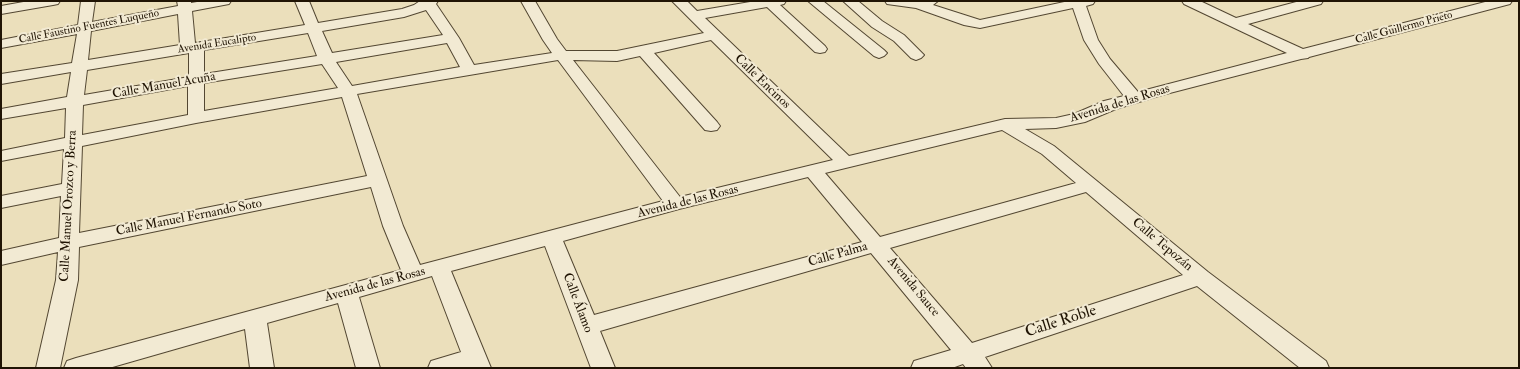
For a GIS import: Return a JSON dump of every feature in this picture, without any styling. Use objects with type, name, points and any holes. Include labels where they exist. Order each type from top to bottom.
[{"type":"street","points":[[1,10],[53,1]]},
{"type":"street","name":"Calle Manuel Orozco y Berra","points":[[48,368],[67,280],[75,101],[88,1]]},
{"type":"street","name":"Calle Faustino Fuentes Luqueño","points":[[1,44],[85,28],[184,5],[224,1]]},
{"type":"street","points":[[302,1],[326,58],[348,91],[393,226],[413,274]]},
{"type":"street","points":[[528,1],[550,40],[675,204]]},
{"type":"street","name":"Calle Encinos","points":[[679,1],[846,163]]},
{"type":"street","points":[[814,1],[879,53]]},
{"type":"street","points":[[850,1],[877,24],[899,38],[916,55]]},
{"type":"street","points":[[892,1],[918,4],[969,22],[980,24],[1083,2],[1091,40],[1104,61],[1135,99]]},
{"type":"street","points":[[918,4],[933,1]]},
{"type":"street","points":[[1017,1],[1025,15]]},
{"type":"street","points":[[1189,1],[1303,55]]},
{"type":"street","points":[[1234,23],[1316,1]]},
{"type":"street","name":"Calle Guillermo Prieto","points":[[1303,55],[1505,1]]},
{"type":"street","points":[[429,2],[452,38],[469,70]]},
{"type":"street","name":"Avenida Eucalipto","points":[[1,79],[404,13],[429,2]]},
{"type":"street","points":[[694,16],[774,2],[820,49]]},
{"type":"street","points":[[184,5],[193,48],[196,80],[196,118]]},
{"type":"street","points":[[1,156],[196,118],[469,70],[533,61],[562,55],[617,56],[714,35]]},
{"type":"street","name":"Calle Manuel Acuña","points":[[1,114],[326,58],[452,38]]},
{"type":"street","points":[[644,51],[711,126]]},
{"type":"street","name":"Avenida de las Rosas","points":[[91,366],[254,318],[675,204],[1005,124],[1056,123],[1079,118],[1094,111],[1135,99],[1303,55]]},
{"type":"street","name":"Calle Tepozán","points":[[1005,124],[1048,150],[1200,277],[1317,368]]},
{"type":"street","name":"Avenida Sauce","points":[[813,171],[877,244],[974,360]]},
{"type":"street","name":"Calle Manuel Fernando Soto","points":[[1,258],[69,242],[378,180]]},
{"type":"street","name":"Calle Palma","points":[[586,326],[1090,185]]},
{"type":"street","points":[[1,202],[71,188]]},
{"type":"street","name":"Calle Álamo","points":[[552,238],[602,368]]},
{"type":"street","points":[[439,267],[477,363],[440,368]]},
{"type":"street","name":"Calle Roble","points":[[923,368],[974,360],[1200,277]]},
{"type":"street","points":[[347,293],[368,368]]},
{"type":"street","points":[[254,318],[262,368]]}]
